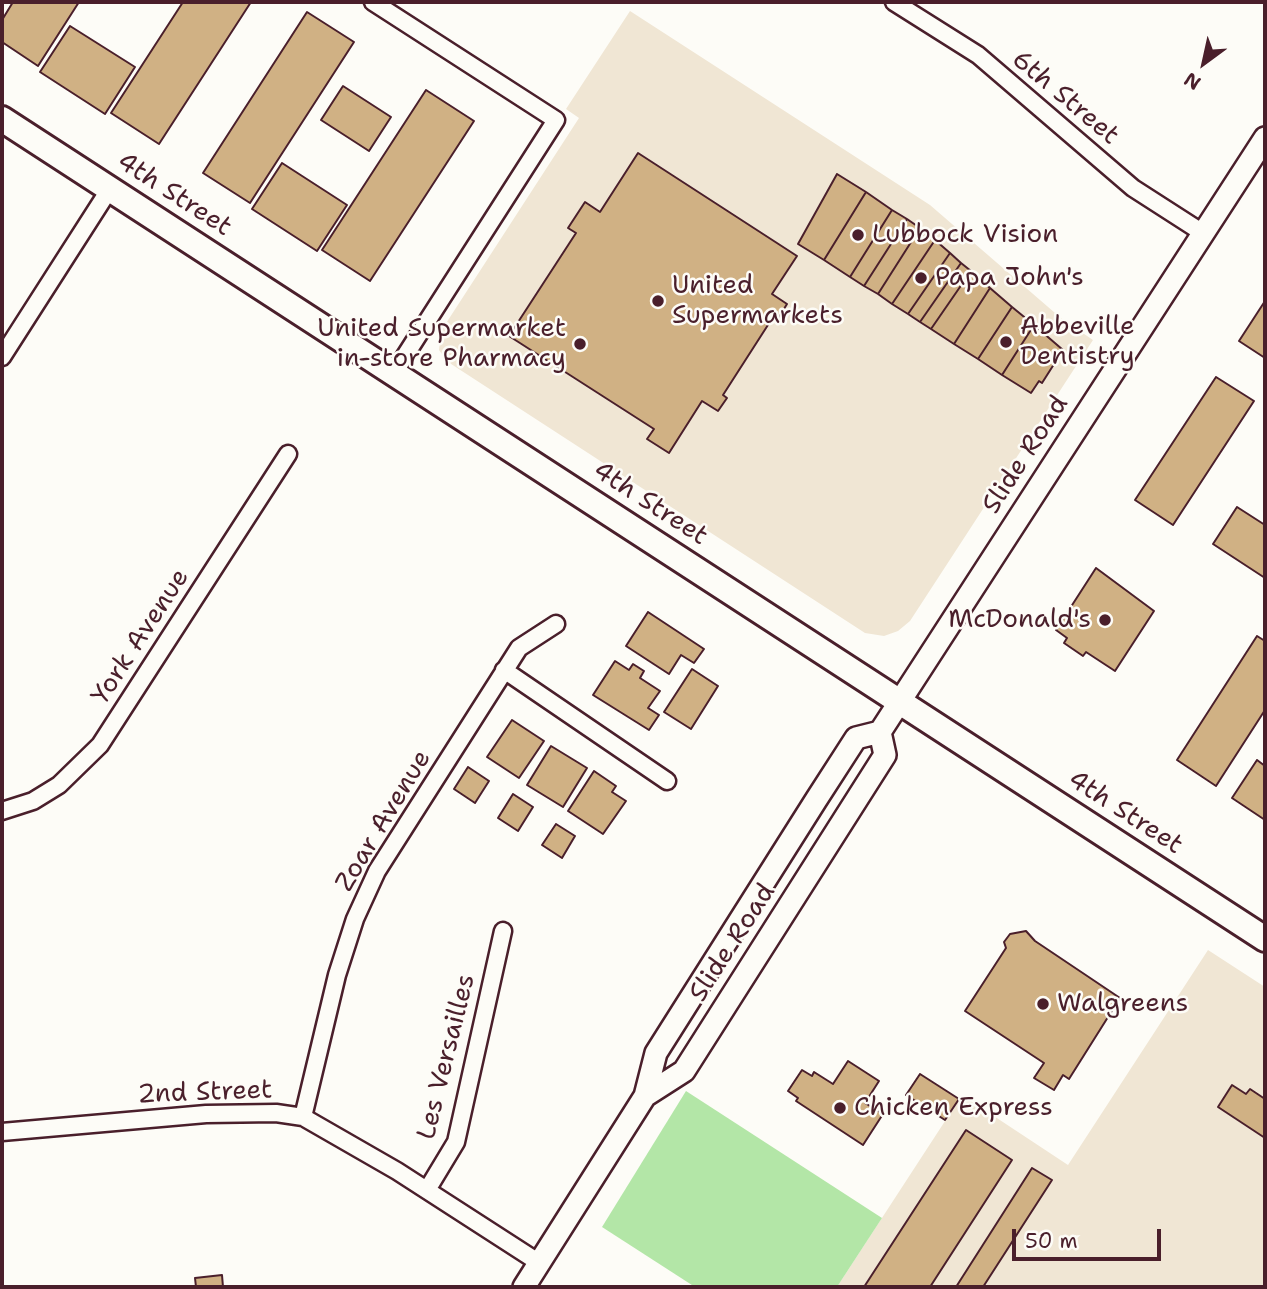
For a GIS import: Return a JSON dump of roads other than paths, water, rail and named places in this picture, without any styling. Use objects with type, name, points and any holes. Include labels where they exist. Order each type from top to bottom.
[{"type":"main road","name":"4th Street","points":[[2,119],[1265,939]]},
{"type":"main road","name":"Slide Road","points":[[524,1287],[645,1096],[656,1053],[816,800],[856,738],[880,732],[1265,138]]},
{"type":"main road","name":"Slide Road","points":[[645,1096],[684,1071],[885,755],[880,732]]},
{"type":"street","points":[[373,2],[556,120],[394,373]]},
{"type":"street","name":"6th Street","points":[[894,2],[978,55],[1133,188],[1203,233]]},
{"type":"street","points":[[2,357],[110,190]]},
{"type":"street","name":"York Avenue","points":[[2,811],[33,801],[59,785],[100,745],[288,454]]},
{"type":"street","name":"Zoar Avenue","points":[[303,1117],[337,975],[355,919],[377,871],[519,648],[534,635],[556,624]]},
{"type":"street","points":[[504,670],[667,781]]},
{"type":"street","name":"Les Versailles","points":[[426,1190],[456,1142],[503,931]]},
{"type":"street","name":"2nd Street","points":[[2,1132],[206,1114],[276,1113],[303,1117],[426,1190],[538,1262]]},
{"type":"place","name":"Lubbock Vision","points":[[858,235]]},
{"type":"place","name":"Papa John's","points":[[921,278]]},
{"type":"place","name":"United Supermarkets","points":[[658,301]]},
{"type":"place","name":"Abbeville Dentistry","points":[[1006,342]]},
{"type":"place","name":"United Supermarket in-store Pharmacy","points":[[580,344]]},
{"type":"place","name":"McDonald's","points":[[1105,620]]},
{"type":"place","name":"Walgreens","points":[[1043,1004]]},
{"type":"place","name":"Chicken Express","points":[[840,1108]]}]
